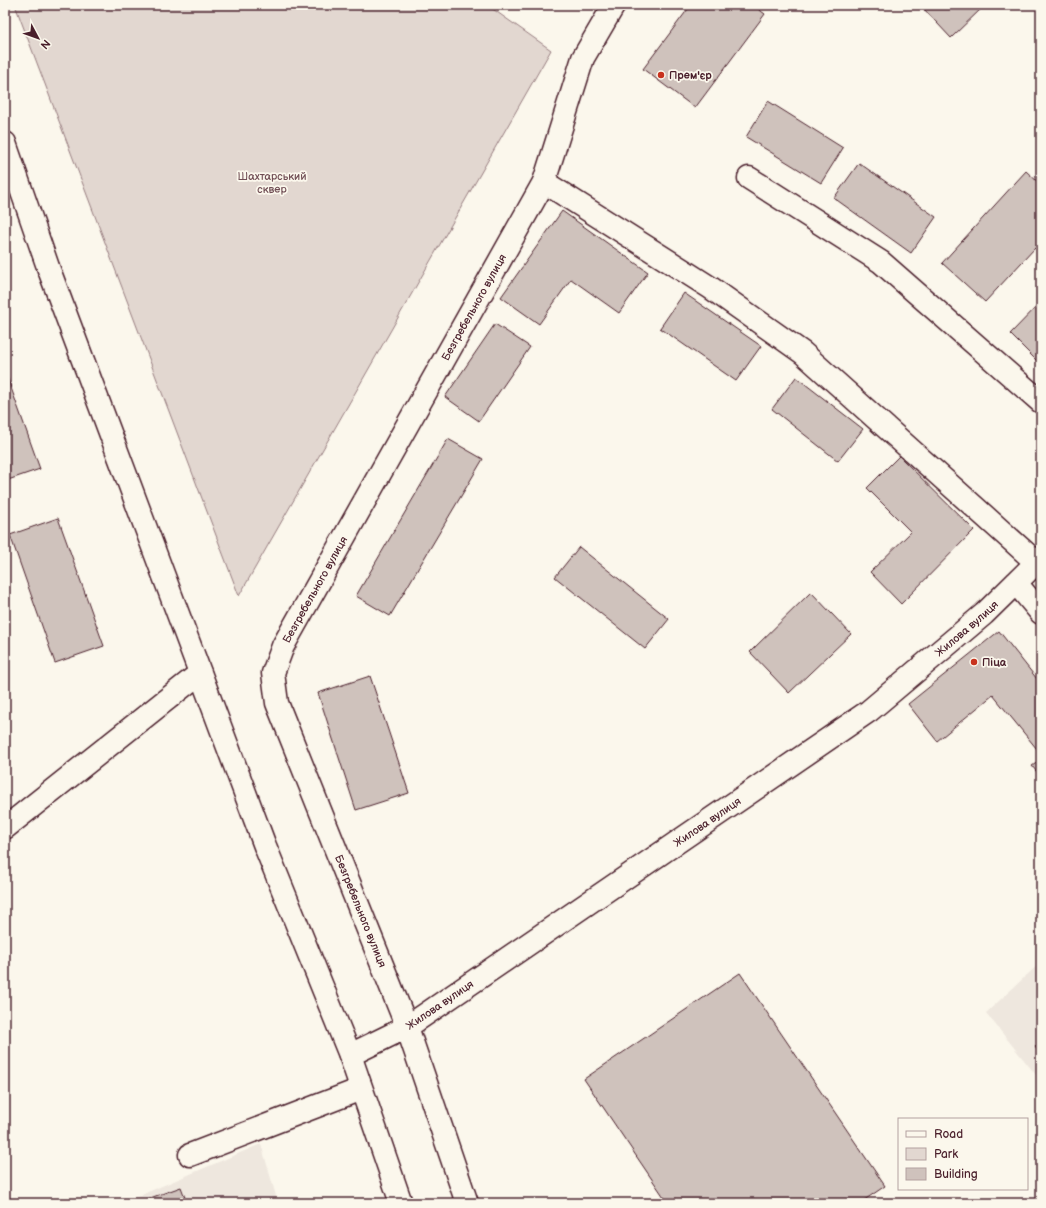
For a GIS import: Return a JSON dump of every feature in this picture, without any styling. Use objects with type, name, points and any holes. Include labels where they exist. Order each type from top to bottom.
[{"type":"street","name":"Безгребельного вулиця","points":[[466,1203],[407,1027],[277,703],[273,673],[284,646],[544,182],[583,58],[614,5]]},
{"type":"street","points":[[5,143],[51,274],[265,846],[350,1055],[401,1203]]},
{"type":"street","points":[[749,178],[881,262],[1041,402]]},
{"type":"street","points":[[544,182],[711,288],[803,353],[1039,560]]},
{"type":"street","name":"Жилова вулиця","points":[[350,1055],[407,1027],[869,711],[984,614],[1039,560]]},
{"type":"street","points":[[1016,583],[1041,613]]},
{"type":"street","points":[[5,828],[200,673]]},
{"type":"street","points":[[190,1155],[361,1089]]},
{"type":"shaded area","points":[[1041,962],[1041,1081],[986,1013]]},
{"type":"shaded area","points":[[261,1144],[278,1203],[122,1203]]},
{"type":"green space","name":"Шахтарський сквер","points":[[15,5],[487,5],[551,50],[239,596]]},
{"type":"building","points":[[691,5],[753,5],[765,14],[695,108],[643,69]]},
{"type":"building","points":[[926,5],[985,5],[951,38],[923,8]]},
{"type":"building","points":[[768,101],[843,148],[821,183],[746,137]]},
{"type":"building","points":[[859,163],[936,217],[911,253],[834,198]]},
{"type":"building","points":[[1026,171],[1041,185],[1041,253],[1035,248],[985,302],[942,263]]},
{"type":"building","points":[[562,211],[648,272],[619,313],[571,279],[539,324],[501,297]]},
{"type":"building","points":[[684,293],[761,346],[736,381],[660,328]]},
{"type":"building","points":[[1041,302],[1041,365],[1010,334]]},
{"type":"building","points":[[495,324],[530,347],[479,421],[445,397]]},
{"type":"building","points":[[5,371],[40,469],[5,481]]},
{"type":"building","points":[[796,377],[863,429],[838,461],[772,409]]},
{"type":"building","points":[[448,439],[483,459],[390,616],[356,596]]},
{"type":"building","points":[[899,456],[974,530],[901,604],[870,572],[911,532],[867,488]]},
{"type":"building","points":[[58,518],[104,646],[55,663],[10,535]]},
{"type":"building","points":[[579,547],[669,619],[645,649],[555,577]]},
{"type":"building","points":[[811,592],[851,634],[789,693],[750,652]]},
{"type":"building","points":[[999,631],[1041,684],[1041,754],[993,695],[937,741],[908,704]]},
{"type":"building","points":[[370,676],[409,793],[356,810],[318,693]]},
{"type":"building","points":[[1041,760],[1041,777],[1032,766]]},
{"type":"building","points":[[740,973],[885,1186],[860,1203],[668,1203],[584,1079]]},
{"type":"building","points":[[1041,1042],[1041,1055],[1035,1047]]},
{"type":"building","points":[[181,1187],[187,1203],[136,1203]]},
{"type":"place","name":"Прем'єр","points":[[661,75]]},
{"type":"place","name":"Піца","points":[[974,662]]}]
